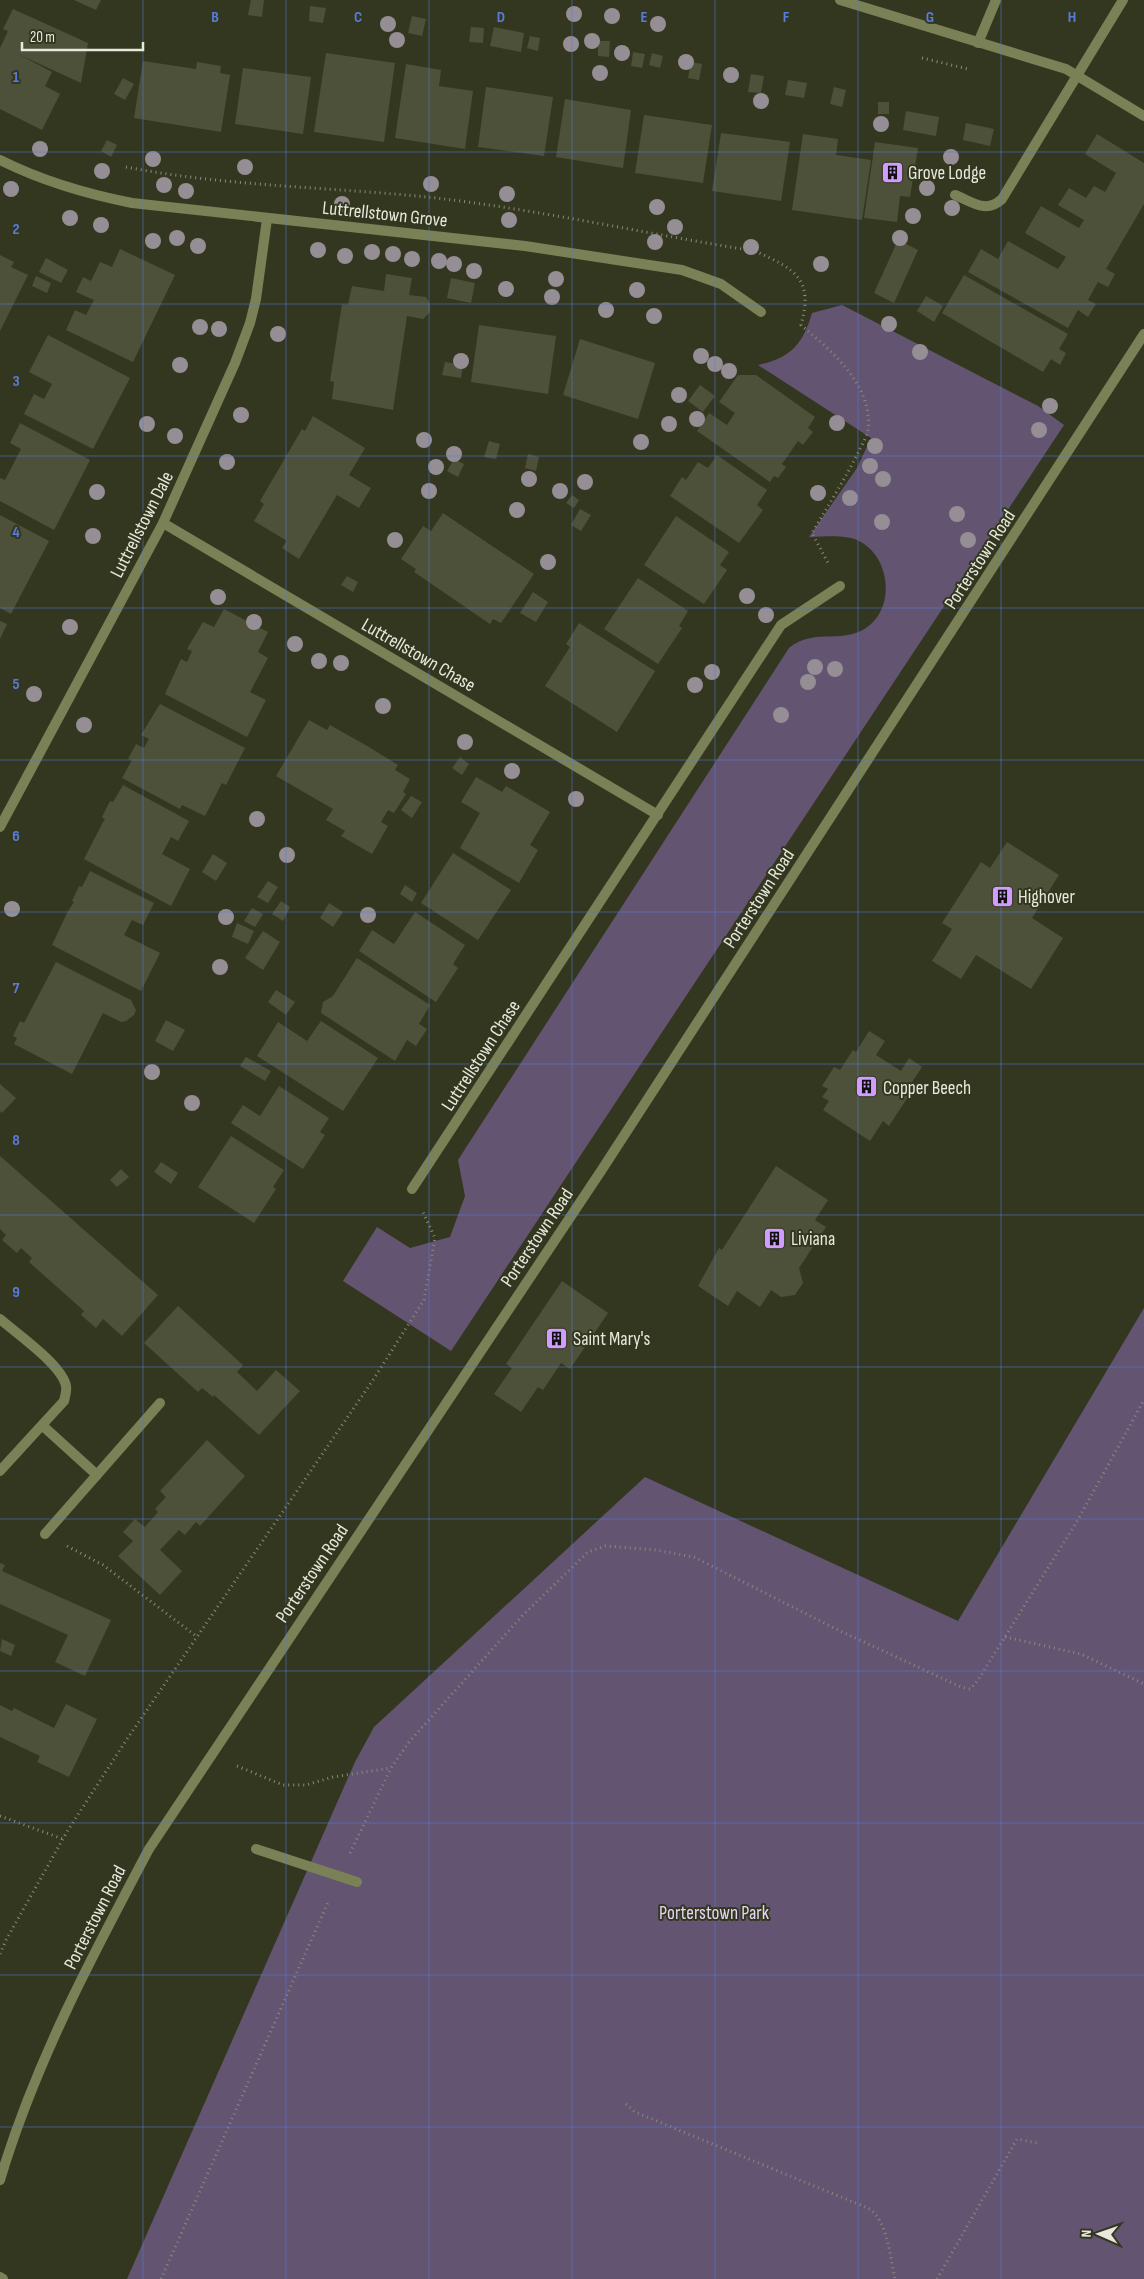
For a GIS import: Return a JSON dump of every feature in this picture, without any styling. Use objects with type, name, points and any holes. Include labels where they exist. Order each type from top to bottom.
[{"type":"street","points":[[840,0],[853,2],[1077,75],[1144,116]]},
{"type":"street","points":[[978,43],[996,0]]},
{"type":"street","points":[[955,194],[985,207],[994,206],[1002,199],[1123,0]]},
{"type":"street","name":"Luttrellstown Grove","points":[[0,160],[56,184],[95,196],[132,203],[542,248],[682,270],[721,284],[742,296],[761,312]]},
{"type":"street","name":"Luttrellstown Dale","points":[[0,827],[163,523],[235,363],[250,323],[261,273],[267,219]]},
{"type":"street","name":"Porterstown Road","points":[[0,2180],[38,2073],[93,1955],[149,1849],[601,1171],[1144,334]]},
{"type":"street","name":"Luttrellstown Chase","points":[[163,523],[658,815]]},
{"type":"street","name":"Luttrellstown Chase","points":[[412,1189],[781,625],[840,586]]},
{"type":"street","points":[[0,1319],[51,1363],[62,1375],[67,1387],[64,1401],[0,1472]]},
{"type":"street","points":[[45,1534],[160,1404]]},
{"type":"street","points":[[43,1426],[97,1475]]},
{"type":"street","points":[[256,1849],[356,1882]]},
{"type":"path","points":[[0,1954],[63,1839],[196,1636],[373,1380],[424,1300],[435,1238],[412,1189]]},
{"type":"path","points":[[161,2279],[339,1876],[391,1768],[409,1742],[522,1616],[588,1552],[605,1546],[655,1550],[694,1557],[836,1629],[960,1687],[970,1688],[978,1680],[1076,1523],[1144,1400]]},
{"type":"path","points":[[45,1534],[103,1565],[196,1636]]},
{"type":"path","points":[[1005,1637],[1081,1654],[1144,1684]]},
{"type":"path","points":[[232,1764],[283,1786],[306,1785],[333,1777],[391,1768]]},
{"type":"path","points":[[0,1816],[63,1839]]},
{"type":"path","points":[[626,2104],[635,2112],[870,2209],[878,2215],[883,2227],[896,2279]]},
{"type":"path","points":[[937,2279],[1017,2139],[1037,2143]]},
{"type":"green space","points":[[842,305],[1038,406],[1064,425],[451,1351],[343,1281],[377,1227],[410,1248],[450,1237],[465,1196],[458,1160],[789,648],[810,638],[841,636],[861,631],[879,615],[886,592],[885,580],[877,557],[869,548],[859,541],[847,537],[809,537],[857,468],[871,438],[758,365],[779,358],[794,348],[800,341],[812,313]]},
{"type":"green space","name":"Porterstown Park","points":[[1144,1308],[1144,2279],[127,2279],[355,1762],[374,1727],[645,1477],[958,1621]]},
{"type":"building","points":[[74,0],[101,0],[96,10]]},
{"type":"building","points":[[251,0],[264,0],[262,17],[248,15]]},
{"type":"building","points":[[310,6],[326,8],[323,23],[309,21]]},
{"type":"building","points":[[13,9],[88,43],[81,83],[18,54],[52,72],[45,86],[60,94],[42,130],[0,109],[0,48],[8,31],[3,29]]},
{"type":"building","points":[[412,16],[426,19],[422,36],[408,33]]},
{"type":"building","points":[[471,27],[484,28],[483,43],[469,42]]},
{"type":"building","points":[[494,27],[524,33],[521,52],[490,46]]},
{"type":"building","points":[[530,36],[540,38],[538,51],[527,48]]},
{"type":"building","points":[[598,41],[610,41],[609,57],[598,56]]},
{"type":"building","points":[[633,52],[645,54],[642,68],[631,66]]},
{"type":"building","points":[[326,53],[395,63],[384,142],[314,132]]},
{"type":"building","points":[[652,53],[663,56],[660,68],[649,65]]},
{"type":"building","points":[[143,61],[196,69],[197,62],[221,66],[220,73],[230,75],[221,132],[134,118]]},
{"type":"building","points":[[691,62],[702,64],[699,80],[688,78]]},
{"type":"building","points":[[406,64],[441,70],[439,86],[473,91],[465,149],[395,138]]},
{"type":"building","points":[[243,68],[311,77],[303,134],[235,124]]},
{"type":"building","points":[[751,74],[764,76],[761,93],[748,92]]},
{"type":"building","points":[[123,78],[134,84],[125,100],[114,94]]},
{"type":"building","points":[[788,80],[807,83],[804,98],[785,95]]},
{"type":"building","points":[[486,87],[553,97],[544,156],[478,147]]},
{"type":"building","points":[[834,87],[846,90],[842,107],[830,104]]},
{"type":"building","points":[[565,99],[631,110],[623,168],[556,157]]},
{"type":"building","points":[[878,102],[889,102],[889,114],[878,114]]},
{"type":"building","points":[[906,111],[939,117],[936,136],[903,130]]},
{"type":"building","points":[[644,115],[712,125],[703,183],[635,173]]},
{"type":"building","points":[[966,123],[994,129],[990,146],[963,140]]},
{"type":"building","points":[[721,133],[790,142],[781,201],[712,191]]},
{"type":"building","points":[[803,134],[838,139],[836,155],[871,160],[862,220],[792,210]]},
{"type":"building","points":[[1097,134],[1144,163],[1144,204],[1106,269],[1115,274],[1108,287],[1098,282],[1088,300],[1096,304],[1088,317],[1078,310],[1068,328],[968,272],[981,249],[998,259],[1008,241],[1058,269],[1066,257],[1025,233],[1041,206],[1079,228],[1084,220],[1058,205],[1069,188],[1086,198],[1094,186],[1105,192],[1116,173],[1085,154]]},
{"type":"building","points":[[107,140],[117,145],[111,157],[101,151]]},
{"type":"building","name":"Grove Lodge","points":[[875,142],[918,148],[910,197],[900,196],[897,222],[864,218]]},
{"type":"building","points":[[898,240],[918,250],[894,303],[874,293]]},
{"type":"building","points":[[120,249],[175,275],[133,362],[66,330],[75,310],[86,315],[94,300],[76,292],[83,277],[91,281],[100,262],[112,267]]},
{"type":"building","points":[[0,255],[14,262],[11,267],[28,275],[0,331]]},
{"type":"building","points":[[46,258],[68,270],[61,283],[39,272]]},
{"type":"building","points":[[386,274],[412,278],[409,295],[426,297],[430,304],[430,312],[423,319],[407,316],[393,410],[332,399],[334,382],[330,381],[342,304],[348,305],[352,286],[384,291]]},
{"type":"building","points":[[964,275],[1068,334],[1059,349],[1066,353],[1060,365],[1051,359],[1043,372],[942,313]]},
{"type":"building","points":[[36,276],[51,283],[47,293],[32,286]]},
{"type":"building","points":[[451,278],[475,283],[471,303],[447,298]]},
{"type":"building","points":[[926,296],[943,306],[934,322],[917,311]]},
{"type":"building","points":[[479,325],[556,336],[548,394],[471,382]]},
{"type":"building","points":[[48,335],[130,378],[93,449],[24,414],[34,394],[44,399],[52,384],[29,372]]},
{"type":"building","points":[[580,339],[655,363],[638,419],[563,395]]},
{"type":"building","points":[[445,362],[463,365],[461,378],[442,375]]},
{"type":"building","points":[[738,375],[756,375],[815,417],[808,428],[813,432],[803,445],[798,441],[782,464],[786,467],[778,478],[774,476],[770,482],[697,431],[709,413],[727,425],[735,413],[719,402]]},
{"type":"building","points":[[700,385],[715,396],[703,412],[688,401]]},
{"type":"building","points":[[313,416],[365,448],[349,475],[371,488],[359,508],[337,495],[299,559],[282,548],[287,541],[254,521],[264,504],[260,501],[302,429],[305,431]]},
{"type":"building","points":[[20,423],[90,460],[54,530],[0,501],[0,478],[5,480],[21,449],[10,443]]},
{"type":"building","points":[[489,441],[500,444],[496,459],[484,457]]},
{"type":"building","points":[[528,454],[539,457],[536,471],[525,468]]},
{"type":"building","points":[[717,455],[767,490],[757,505],[763,510],[739,543],[670,496],[682,477],[686,480],[698,462],[708,468]]},
{"type":"building","points":[[454,459],[464,464],[458,477],[447,471]]},
{"type":"building","points":[[572,495],[579,500],[574,508],[566,503]]},
{"type":"building","points":[[580,509],[591,515],[581,531],[571,525]]},
{"type":"building","points":[[443,513],[534,574],[501,623],[493,619],[490,624],[414,572],[416,569],[401,559],[423,526],[431,531]]},
{"type":"building","points":[[0,515],[49,541],[11,614],[0,608]]},
{"type":"building","points":[[676,516],[729,552],[720,565],[727,570],[704,604],[644,565]]},
{"type":"building","points":[[347,576],[358,582],[353,592],[341,585]]},
{"type":"building","points":[[638,578],[688,611],[679,626],[682,628],[658,664],[604,629]]},
{"type":"building","points":[[533,592],[548,602],[536,622],[520,613]]},
{"type":"building","points":[[224,609],[268,632],[258,652],[268,658],[250,692],[266,700],[247,737],[165,694],[181,659],[187,662],[192,651],[187,649],[203,622],[214,627]]},
{"type":"building","points":[[0,621],[7,624],[0,639]]},
{"type":"building","points":[[579,623],[655,671],[617,732],[545,686],[570,647],[566,644]]},
{"type":"building","points":[[160,704],[245,748],[226,785],[222,783],[205,816],[182,805],[180,809],[122,778],[132,760],[128,759],[136,744],[144,748],[149,739],[141,735]]},
{"type":"building","points":[[309,720],[327,730],[330,725],[369,747],[398,765],[395,770],[410,779],[403,792],[406,794],[394,813],[388,810],[381,822],[388,826],[372,854],[341,836],[345,831],[326,820],[333,809],[276,776]]},
{"type":"building","points":[[460,757],[469,764],[462,775],[452,768]]},
{"type":"building","points":[[476,777],[502,792],[506,786],[550,812],[530,845],[538,850],[519,883],[460,848],[480,813],[461,802]]},
{"type":"building","points":[[123,785],[189,821],[178,841],[171,837],[162,854],[190,869],[171,906],[84,859],[105,819],[102,817],[110,801],[113,802]]},
{"type":"building","points":[[411,796],[422,802],[412,818],[401,810]]},
{"type":"building","name":"Highover","points":[[1007,842],[1059,875],[1032,918],[1063,938],[1031,989],[976,955],[961,979],[932,961],[952,929],[942,923],[981,862],[990,868]]},
{"type":"building","points":[[453,853],[511,890],[478,940],[421,903]]},
{"type":"building","points":[[213,854],[227,863],[216,881],[202,872]]},
{"type":"building","points":[[90,871],[154,903],[143,925],[132,920],[124,935],[160,953],[141,991],[52,945],[74,902],[72,901],[79,886],[82,887]]},
{"type":"building","points":[[268,881],[278,887],[268,903],[257,897]]},
{"type":"building","points":[[405,885],[417,893],[412,902],[400,894]]},
{"type":"building","points":[[281,901],[290,907],[283,921],[272,914]]},
{"type":"building","points":[[329,903],[343,912],[333,927],[320,918]]},
{"type":"building","points":[[252,908],[263,914],[255,927],[244,921]]},
{"type":"building","points":[[415,912],[465,945],[453,964],[458,968],[436,1002],[359,951],[372,930],[394,944]]},
{"type":"building","points":[[237,923],[254,931],[248,944],[232,937]]},
{"type":"building","points":[[263,931],[280,942],[263,970],[245,958]]},
{"type":"building","points":[[357,958],[430,1005],[419,1024],[427,1029],[416,1046],[407,1040],[395,1061],[321,1013],[323,1002],[333,996]]},
{"type":"building","points":[[56,962],[131,1000],[136,1010],[134,1015],[121,1022],[103,1013],[72,1074],[14,1044],[17,1038],[13,1036],[20,1021],[24,1023]]},
{"type":"building","points":[[276,990],[295,1002],[286,1015],[268,1002]]},
{"type":"building","points":[[166,1020],[185,1030],[173,1051],[155,1041]]},
{"type":"building","points":[[321,1021],[378,1058],[343,1111],[257,1056],[278,1022],[307,1041]]},
{"type":"building","name":"Copper Beech","points":[[869,1031],[885,1041],[876,1055],[901,1071],[909,1058],[922,1067],[904,1094],[908,1097],[889,1126],[883,1121],[870,1141],[823,1110],[829,1101],[822,1097],[828,1089],[822,1086],[834,1067],[840,1070],[853,1050],[856,1052]]},
{"type":"building","points":[[246,1057],[271,1071],[265,1081],[240,1066]]},
{"type":"building","points":[[0,1084],[16,1098],[2,1113],[0,1111]]},
{"type":"building","points":[[279,1086],[329,1118],[320,1132],[325,1135],[303,1169],[231,1123],[243,1105],[260,1116]]},
{"type":"building","points":[[231,1136],[284,1170],[273,1187],[276,1189],[254,1223],[198,1187]]},
{"type":"building","points":[[0,1156],[158,1295],[122,1336],[103,1319],[96,1328],[81,1315],[84,1311],[29,1262],[32,1258],[21,1248],[17,1253],[2,1240],[6,1235],[0,1229]]},
{"type":"building","points":[[161,1162],[178,1173],[171,1184],[154,1172]]},
{"type":"building","name":"Liviana","points":[[776,1166],[828,1200],[815,1220],[826,1227],[799,1268],[803,1283],[795,1295],[781,1297],[771,1290],[760,1307],[737,1291],[728,1306],[698,1286],[719,1248],[722,1250]]},
{"type":"building","points":[[121,1169],[129,1177],[117,1187],[110,1180]]},
{"type":"building","name":"Saint Mary's","points":[[562,1281],[608,1313],[570,1369],[561,1363],[543,1390],[538,1387],[521,1412],[494,1394],[512,1368],[506,1364]]},
{"type":"building","points":[[178,1306],[243,1365],[237,1372],[257,1391],[276,1370],[300,1391],[259,1435],[214,1395],[213,1397],[202,1388],[198,1392],[144,1343]]},
{"type":"building","points":[[207,1440],[245,1476],[200,1526],[196,1522],[185,1535],[179,1530],[160,1550],[182,1571],[160,1595],[118,1556],[133,1541],[123,1532],[135,1519],[145,1527],[158,1512],[155,1509],[166,1497],[160,1491]]},
{"type":"building","points":[[0,1563],[5,1565],[2,1571],[111,1620],[85,1676],[55,1662],[68,1635],[0,1604]]},
{"type":"building","points":[[2,1639],[15,1645],[11,1656],[0,1651]]},
{"type":"building","points":[[66,1704],[97,1719],[69,1777],[37,1762],[40,1756],[0,1737],[0,1705],[12,1711],[14,1708],[54,1728]]},
{"type":"place","name":"Grove Lodge","points":[[892,172]]},
{"type":"place","name":"Highover","points":[[1002,896]]},
{"type":"place","name":"Copper Beech","points":[[867,1087]]},
{"type":"place","name":"Liviana","points":[[775,1238]]},
{"type":"place","name":"Saint Mary's","points":[[557,1338]]}]
